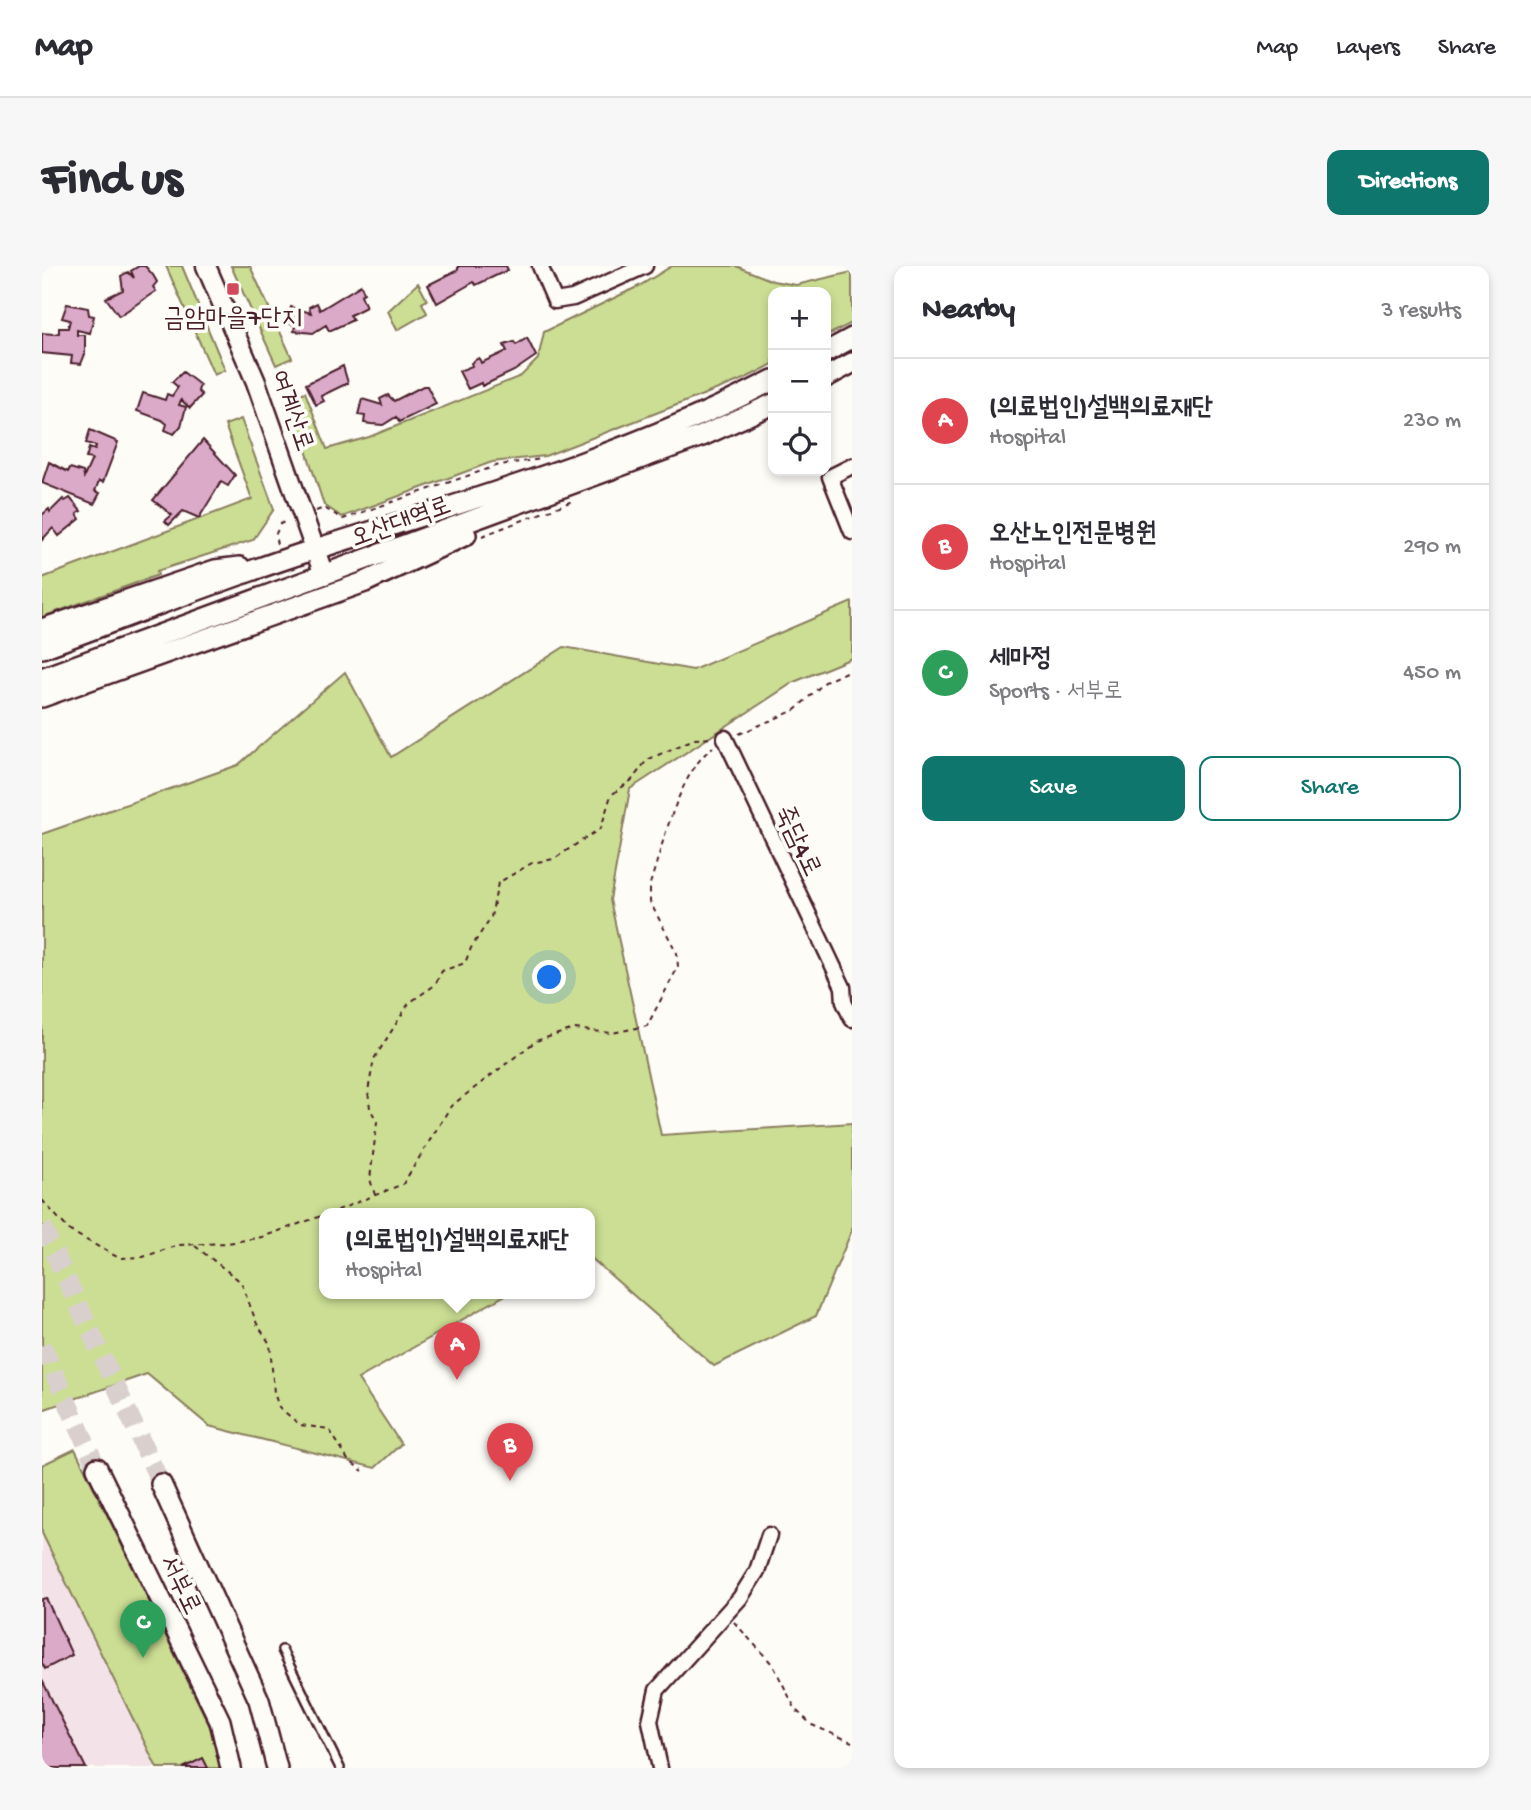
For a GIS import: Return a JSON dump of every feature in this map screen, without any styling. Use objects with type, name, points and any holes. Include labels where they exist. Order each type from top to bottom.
[{"type":"main road","points":[[830,350],[852,338]]},
{"type":"main road","points":[[831,374],[852,363]]},
{"type":"main road","name":"오산대역로","points":[[42,648],[283,560],[584,459],[719,406],[768,382]]},
{"type":"main road","name":"오산대역로","points":[[42,678],[324,575],[571,493],[768,406]]},
{"type":"main road","points":[[42,697],[365,582],[571,493]]},
{"type":"main road","points":[[42,629],[215,570],[283,560]]},
{"type":"main road","name":"서부로","points":[[97,1468],[220,1721],[231,1768]]},
{"type":"main road","name":"서부로","points":[[160,1484],[259,1700],[277,1768]]},
{"type":"street","name":"여계산로","points":[[206,266],[256,382],[324,575]]},
{"type":"street","points":[[540,266],[555,301],[573,298],[645,266]]},
{"type":"street","points":[[852,466],[830,477],[852,532]]},
{"type":"street","name":"죽담4로","points":[[725,738],[843,987],[852,1019]]},
{"type":"street","points":[[660,1768],[650,1721],[657,1690],[727,1614],[757,1571],[769,1535]]},
{"type":"lane","points":[[282,1650],[340,1768]]},
{"type":"path","points":[[324,508],[343,519],[499,465],[543,459]]},
{"type":"path","points":[[478,538],[571,493]]},
{"type":"path","points":[[275,536],[280,524]]},
{"type":"path","points":[[341,1208],[402,1184],[451,1106],[523,1049],[564,1030],[612,1033],[647,1026],[678,967],[677,953],[650,902],[650,884],[688,776],[701,756],[725,738],[795,710],[825,682],[852,669]]},
{"type":"path","points":[[375,1195],[370,1179],[377,1122],[370,1108],[368,1091],[374,1059],[409,1003],[435,985],[442,971],[465,963],[471,948],[491,918],[498,883],[532,863],[554,859],[601,828],[611,795],[632,780],[647,760],[694,739],[725,738]]},
{"type":"path","points":[[42,1200],[70,1231],[119,1258],[143,1257],[178,1245],[262,1237],[319,1217]]},
{"type":"path","points":[[195,1245],[241,1282],[257,1324],[270,1344],[274,1393],[279,1407],[300,1425],[329,1429],[348,1460],[363,1471]]},
{"type":"path","points":[[727,1614],[773,1665],[796,1710],[813,1726],[852,1742]]},
{"type":"shaded area","points":[[42,1533],[157,1768],[42,1768]]},
{"type":"green space","points":[[166,266],[182,266],[225,370],[214,375]]},
{"type":"green space","points":[[231,266],[250,266],[292,358],[276,365]]},
{"type":"green space","points":[[672,266],[736,266],[773,281],[796,285],[852,272],[852,323],[831,334],[831,287],[768,287],[768,367],[744,379],[545,456],[492,462],[342,517],[324,505],[289,398],[305,392],[327,449],[369,437],[521,376],[538,359],[544,332],[639,286]]},
{"type":"green space","points":[[418,283],[427,300],[422,303],[427,313],[397,330],[388,311]]},
{"type":"green space","points":[[241,419],[274,509],[253,540],[157,571],[158,575],[42,617],[42,578],[252,499],[225,425]]},
{"type":"green space","points":[[852,602],[852,658],[794,682],[630,789],[610,900],[661,1135],[852,1123],[852,1230],[816,1316],[714,1366],[595,1261],[595,1208],[319,1208],[319,1299],[498,1299],[358,1379],[401,1444],[375,1468],[209,1426],[147,1374],[42,1410],[42,834],[238,765],[345,672],[391,757],[564,647],[693,670]]},
{"type":"green space","points":[[75,1449],[230,1768],[157,1768],[42,1533],[42,1465]]},
{"type":"building","points":[[145,266],[153,275],[157,282],[153,287],[156,291],[119,316],[106,298],[123,290],[121,276],[128,272],[134,278],[131,271]]},
{"type":"building","points":[[458,266],[506,266],[508,270],[476,285],[474,282],[437,303],[428,285],[458,270]]},
{"type":"building","points":[[361,285],[364,293],[361,295],[366,307],[350,315],[353,320],[329,331],[326,325],[313,333],[294,331],[295,325],[287,323],[291,307],[311,313],[309,307],[317,303],[320,310]]},
{"type":"building","points":[[67,304],[88,308],[89,315],[94,316],[90,333],[77,330],[77,335],[85,335],[85,354],[81,364],[71,363],[72,356],[42,353],[42,333],[54,334],[59,333],[59,328],[68,328],[70,320],[62,318]]},
{"type":"building","points":[[527,338],[536,356],[514,371],[482,386],[481,383],[468,389],[459,371],[472,366],[471,363],[479,358],[481,363],[507,351],[504,345],[514,342],[516,345]]},
{"type":"building","points":[[343,366],[348,383],[321,396],[324,401],[316,405],[306,384]]},
{"type":"building","points":[[183,372],[200,385],[198,391],[202,395],[190,408],[181,400],[179,405],[186,407],[181,426],[174,434],[165,430],[167,424],[162,420],[137,411],[143,393],[165,400],[167,394],[172,396],[178,387],[172,382]]},
{"type":"building","points":[[427,386],[436,404],[399,422],[396,417],[383,425],[364,423],[365,416],[358,415],[362,399],[382,405],[380,399],[388,395],[394,401]]},
{"type":"building","points":[[90,430],[118,442],[103,482],[99,481],[95,491],[100,493],[94,504],[42,483],[49,462],[68,472],[70,468],[83,472],[84,477],[92,459],[86,458],[89,448],[95,450],[96,446],[86,443]]},
{"type":"building","points":[[203,440],[235,475],[228,486],[221,482],[199,518],[183,511],[169,525],[165,521],[172,515],[153,500]]},
{"type":"building","points":[[70,498],[81,511],[77,514],[80,519],[59,536],[53,528],[42,540],[42,515],[49,509],[50,512],[63,499],[65,501]]},
{"type":"building","points":[[46,1598],[72,1655],[45,1669],[42,1663],[42,1599]]},
{"type":"building","points":[[42,1680],[86,1768],[42,1768]]},
{"type":"building","points":[[203,1758],[208,1768],[183,1768]]},
{"type":"tunnel","points":[[42,1226],[161,1484]]},
{"type":"tunnel","points":[[42,1346],[97,1468]]},
{"type":"place","name":"금암마을7단지","points":[[233,289]]},
{"type":"place","name":"(의료법인)설백의료재단","points":[[457,1380]]},
{"type":"place","name":"오산노인전문병원","points":[[510,1481]]},
{"type":"place","name":"세마정","points":[[143,1658]]}]
